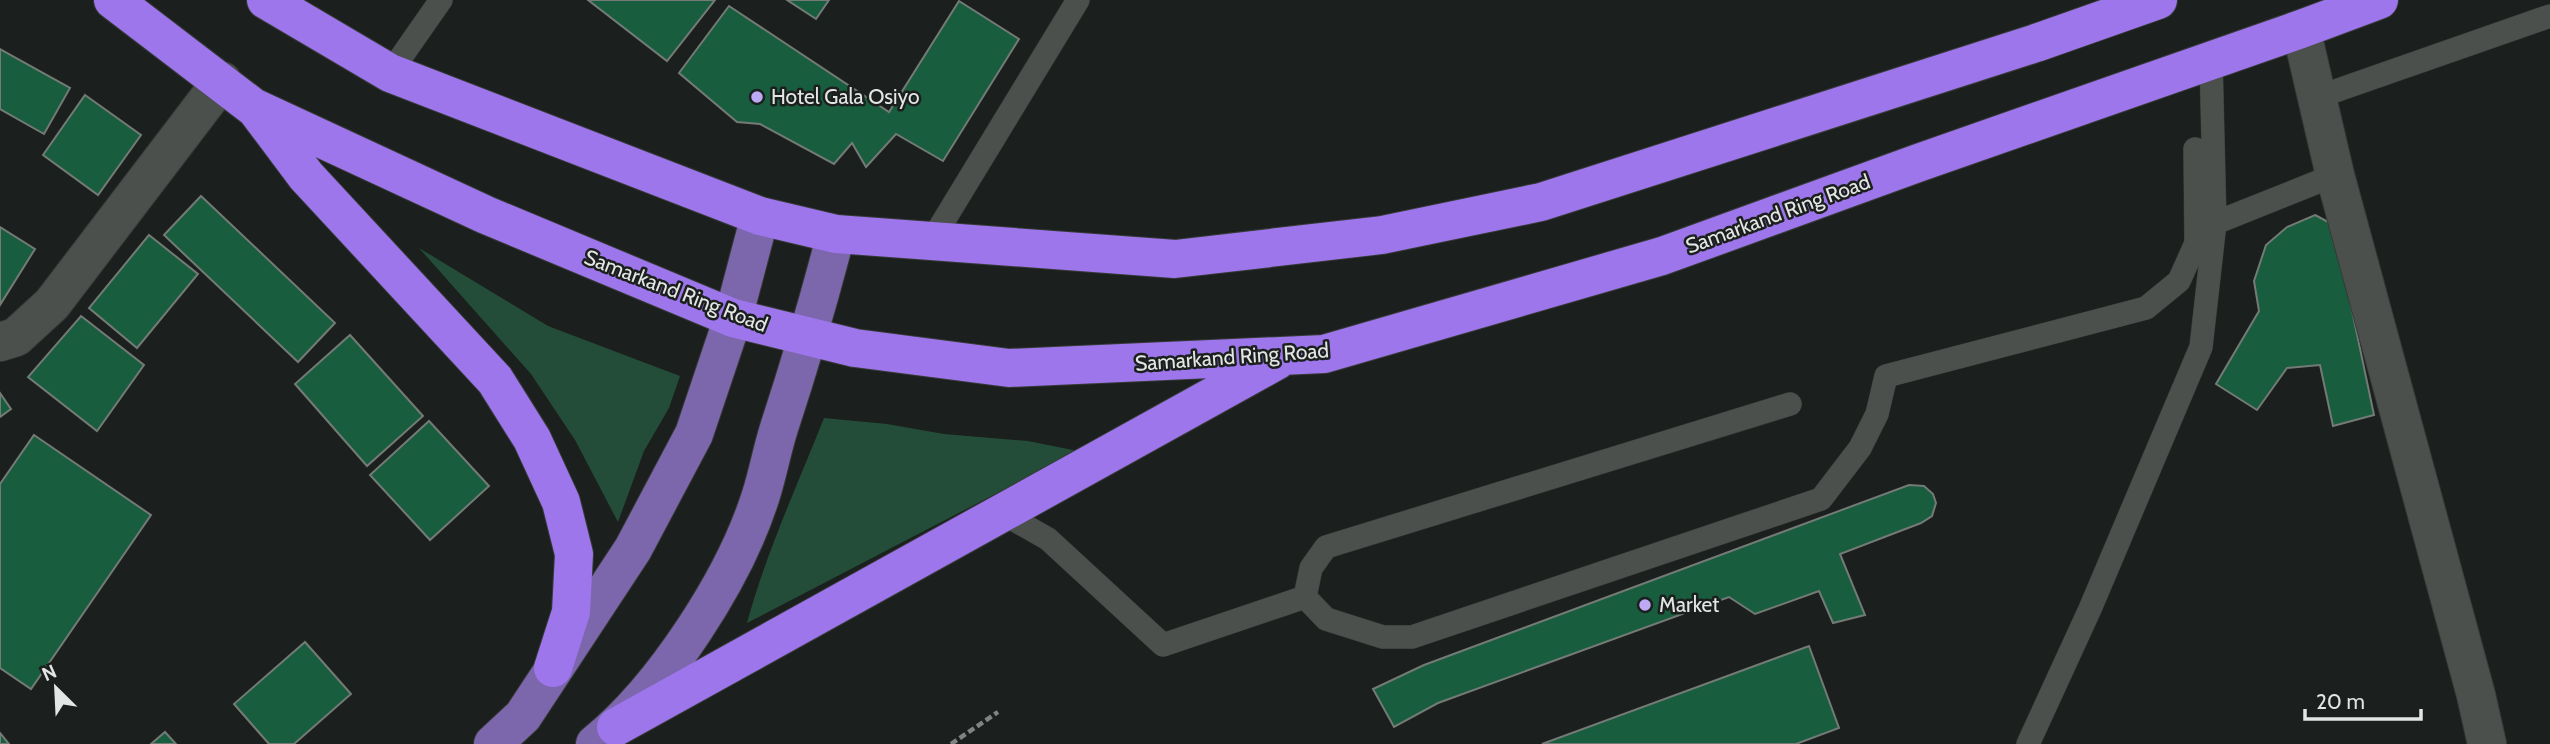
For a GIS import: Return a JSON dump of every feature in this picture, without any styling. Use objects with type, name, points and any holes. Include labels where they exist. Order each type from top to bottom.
[{"type":"highway","name":"Samarkand Ring Road","points":[[113,0],[253,107],[486,215],[733,318],[855,348],[1009,369],[1324,354],[1662,256],[2379,0]]},
{"type":"highway","points":[[266,0],[390,73],[760,216],[836,234],[1175,260],[1382,234],[1541,202],[2036,43],[2158,0]]},
{"type":"highway","points":[[253,107],[306,176],[495,380],[532,439],[561,502],[574,554],[571,612],[553,668]]},
{"type":"highway","points":[[606,736],[1284,357]]},
{"type":"main road","points":[[493,744],[523,716],[633,550],[694,434],[733,318],[760,216]]},
{"type":"main road","points":[[606,736],[671,662],[702,618],[741,545],[761,496],[778,432],[809,338],[836,234]]},
{"type":"street","points":[[2301,29],[2335,175],[2473,681],[2487,744]]},
{"type":"street","points":[[0,342],[16,337],[52,304],[222,81]]},
{"type":"lane","points":[[390,73],[441,0]]},
{"type":"lane","points":[[932,240],[1078,0]]},
{"type":"lane","points":[[2318,97],[2550,16]]},
{"type":"lane","points":[[2028,744],[2090,609],[2201,346],[2215,223],[2211,59]]},
{"type":"lane","points":[[1306,597],[1326,619],[1383,637],[1412,637],[1821,499],[1860,449],[1877,414],[1886,376],[2146,308],[2179,281],[2196,243],[2194,149]]},
{"type":"lane","points":[[2215,223],[2335,175]]},
{"type":"lane","points":[[1306,597],[1311,568],[1326,547],[1790,404]]},
{"type":"lane","points":[[1004,514],[1048,538],[1163,645],[1306,597]]},
{"type":"path","points":[[951,744],[998,712]]},
{"type":"green space","points":[[419,248],[548,326],[680,376],[669,408],[644,451],[618,522],[575,440],[531,374]]},
{"type":"green space","points":[[824,418],[887,424],[944,434],[1028,441],[1078,451],[747,623],[773,545]]},
{"type":"building","points":[[588,0],[715,0],[667,61]]},
{"type":"building","points":[[787,0],[829,0],[816,19]]},
{"type":"building","points":[[959,1],[1019,39],[943,161],[896,134],[866,167],[852,143],[834,164],[760,124],[737,122],[679,73],[729,6],[889,112]]},
{"type":"building","points":[[0,49],[70,88],[44,134],[0,109]]},
{"type":"building","points":[[85,95],[141,135],[98,195],[43,155]]},
{"type":"building","points":[[201,196],[335,323],[298,362],[164,235]]},
{"type":"building","points":[[2315,215],[2334,225],[2374,415],[2333,426],[2320,365],[2287,368],[2257,410],[2216,384],[2259,311],[2254,281],[2266,245],[2287,227]]},
{"type":"building","points":[[0,227],[35,249],[0,305]]},
{"type":"building","points":[[149,235],[198,274],[137,348],[89,308]]},
{"type":"building","points":[[81,316],[144,365],[97,431],[28,377]]},
{"type":"building","points":[[350,335],[423,416],[367,466],[295,384]]},
{"type":"building","points":[[0,393],[11,409],[0,417]]},
{"type":"building","points":[[429,421],[489,486],[430,540],[370,475]]},
{"type":"building","points":[[34,435],[151,515],[31,689],[0,668],[0,484]]},
{"type":"building","name":"Market","points":[[1909,485],[1924,486],[1933,494],[1936,503],[1932,516],[1921,523],[1840,554],[1865,615],[1833,623],[1819,591],[1755,614],[1729,597],[1438,703],[1394,727],[1373,689],[1424,665]]},
{"type":"building","points":[[305,642],[351,694],[294,744],[269,744],[234,704]]},
{"type":"building","points":[[1809,646],[1839,728],[1796,744],[1542,744]]},
{"type":"building","points":[[165,732],[176,744],[151,744]]},
{"type":"building","points":[[0,733],[9,744],[0,744]]},
{"type":"place","name":"Hotel Gala Osiyo","points":[[757,97]]},
{"type":"place","name":"Market","points":[[1645,605]]}]
